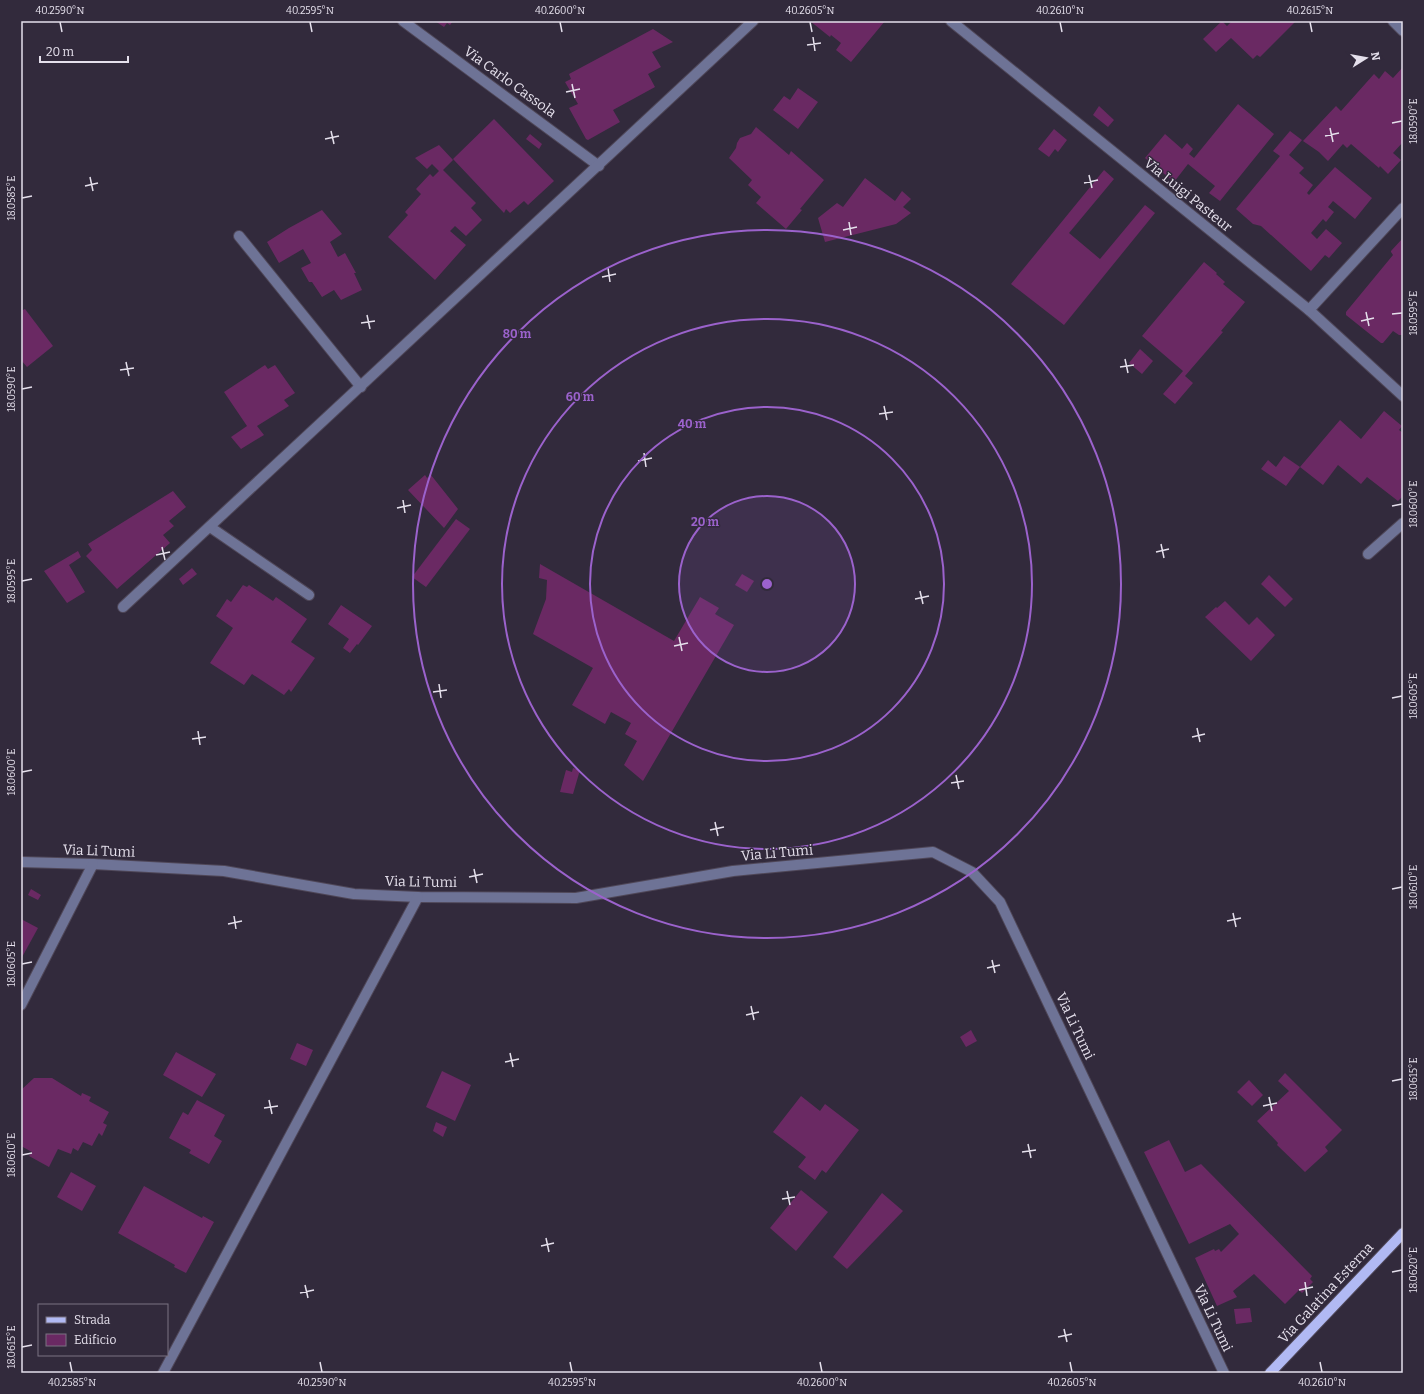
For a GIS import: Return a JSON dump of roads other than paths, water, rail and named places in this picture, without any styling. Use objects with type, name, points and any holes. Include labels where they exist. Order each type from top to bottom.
[{"type":"main road","name":"Via Galatina Esterna","points":[[1270,1373],[1403,1233]]},
{"type":"street","name":"Via Carlo Cassola","points":[[403,21],[599,166]]},
{"type":"street","points":[[123,608],[754,21]]},
{"type":"street","name":"Via Luigi Pasteur","points":[[951,21],[1309,310],[1403,396]]},
{"type":"street","points":[[1393,21],[1403,31]]},
{"type":"street","points":[[1309,310],[1403,208]]},
{"type":"street","points":[[239,236],[361,387]]},
{"type":"street","points":[[1368,554],[1403,523]]},
{"type":"street","points":[[210,527],[309,595]]},
{"type":"street","name":"Via Li Tumi","points":[[21,862],[224,871],[354,894],[418,897],[576,898],[733,871],[933,852],[972,872],[1000,902],[1224,1373]]},
{"type":"street","points":[[21,1004],[93,864]]},
{"type":"street","points":[[164,1373],[418,897]]}]
